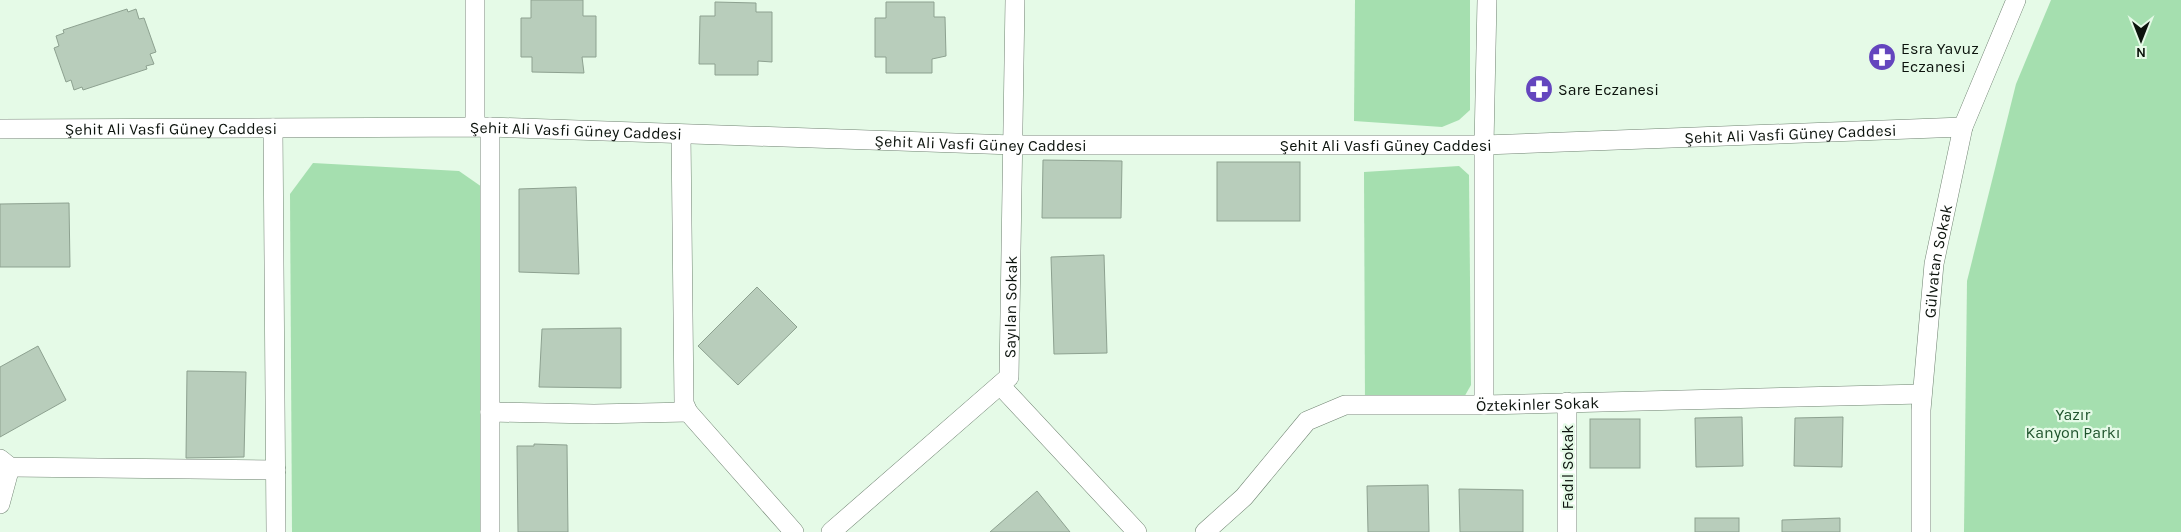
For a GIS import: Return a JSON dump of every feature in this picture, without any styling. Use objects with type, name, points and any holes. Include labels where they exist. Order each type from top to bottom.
[{"type":"street","points":[[476,0],[482,128],[490,412],[490,532]]},
{"type":"street","name":"Sayılan Sokak","points":[[831,532],[1009,377],[1015,0]]},
{"type":"street","points":[[1484,405],[1484,145],[1487,0]]},
{"type":"street","name":"Gülvatan Sokak","points":[[1921,532],[1922,394],[1934,264],[1963,127],[2016,0]]},
{"type":"street","name":"Şehit Ali Vasfi Güney Caddesi","points":[[0,129],[482,128],[1013,145],[1484,145],[1963,127]]},
{"type":"street","points":[[272,128],[276,532]]},
{"type":"street","points":[[681,134],[684,403],[688,412],[794,532]]},
{"type":"street","points":[[1000,384],[1137,532]]},
{"type":"street","name":"Öztekinler Sokak","points":[[1205,532],[1244,497],[1307,421],[1345,405],[1484,405],[1922,394]]},
{"type":"street","name":"Fadıl Sokak","points":[[1567,402],[1568,532]]},
{"type":"street","points":[[490,412],[594,414],[688,412]]},
{"type":"street","points":[[0,504],[5,463],[276,470]]},
{"type":"green space","points":[[1355,0],[1470,0],[1470,110],[1459,120],[1442,127],[1354,121]]},
{"type":"green space","name":"Yazır Kanyon Parkı","points":[[2051,0],[2181,0],[2181,532],[1964,532],[1967,281],[2016,84]]},
{"type":"green space","points":[[313,163],[459,171],[482,187],[482,532],[292,532],[290,194]]},
{"type":"green space","points":[[1459,166],[1469,175],[1471,385],[1463,399],[1365,403],[1364,172]]},
{"type":"building","points":[[531,0],[583,0],[583,16],[596,16],[596,57],[582,57],[584,73],[532,72],[532,57],[521,57],[521,18],[531,18]]},
{"type":"building","points":[[715,2],[756,3],[756,12],[772,12],[772,62],[758,61],[758,75],[715,75],[715,64],[699,64],[700,16],[715,16]]},
{"type":"building","points":[[886,2],[934,2],[934,17],[945,17],[946,56],[932,59],[932,73],[886,73],[886,57],[875,57],[875,18],[886,18]]},
{"type":"building","points":[[127,9],[128,12],[136,9],[139,19],[144,18],[156,52],[150,54],[154,64],[146,66],[147,69],[83,90],[82,87],[74,90],[71,80],[66,82],[54,48],[59,46],[56,36],[64,33],[63,30]]},
{"type":"building","points":[[1043,160],[1122,161],[1121,218],[1042,218]]},
{"type":"building","points":[[1217,162],[1300,162],[1300,221],[1217,221]]},
{"type":"building","points":[[576,187],[579,274],[519,272],[519,189]]},
{"type":"building","points":[[69,203],[70,267],[0,267],[0,204]]},
{"type":"building","points":[[1104,255],[1107,353],[1054,354],[1051,257]]},
{"type":"building","points":[[757,287],[797,327],[738,385],[698,346]]},
{"type":"building","points":[[621,328],[621,388],[539,387],[542,329]]},
{"type":"building","points":[[38,346],[66,400],[0,437],[0,367]]},
{"type":"building","points":[[187,371],[246,372],[244,457],[186,458]]},
{"type":"building","points":[[1742,417],[1743,466],[1696,467],[1695,418]]},
{"type":"building","points":[[1843,417],[1842,467],[1794,466],[1795,418]]},
{"type":"building","points":[[1590,419],[1640,419],[1640,468],[1590,468]]},
{"type":"building","points":[[534,444],[567,445],[568,532],[518,532],[517,446],[534,446]]},
{"type":"building","points":[[1428,485],[1429,532],[1368,532],[1367,486]]},
{"type":"building","points":[[1459,489],[1523,490],[1523,532],[1460,532]]},
{"type":"building","points":[[1037,491],[1070,532],[990,532]]},
{"type":"building","points":[[1695,518],[1739,518],[1739,532],[1695,532]]},
{"type":"building","points":[[1840,518],[1840,532],[1782,532],[1782,520]]},
{"type":"place","name":"Esra Yavuz Eczanesi","points":[[1882,57]]},
{"type":"place","name":"Sare Eczanesi","points":[[1539,89]]}]
